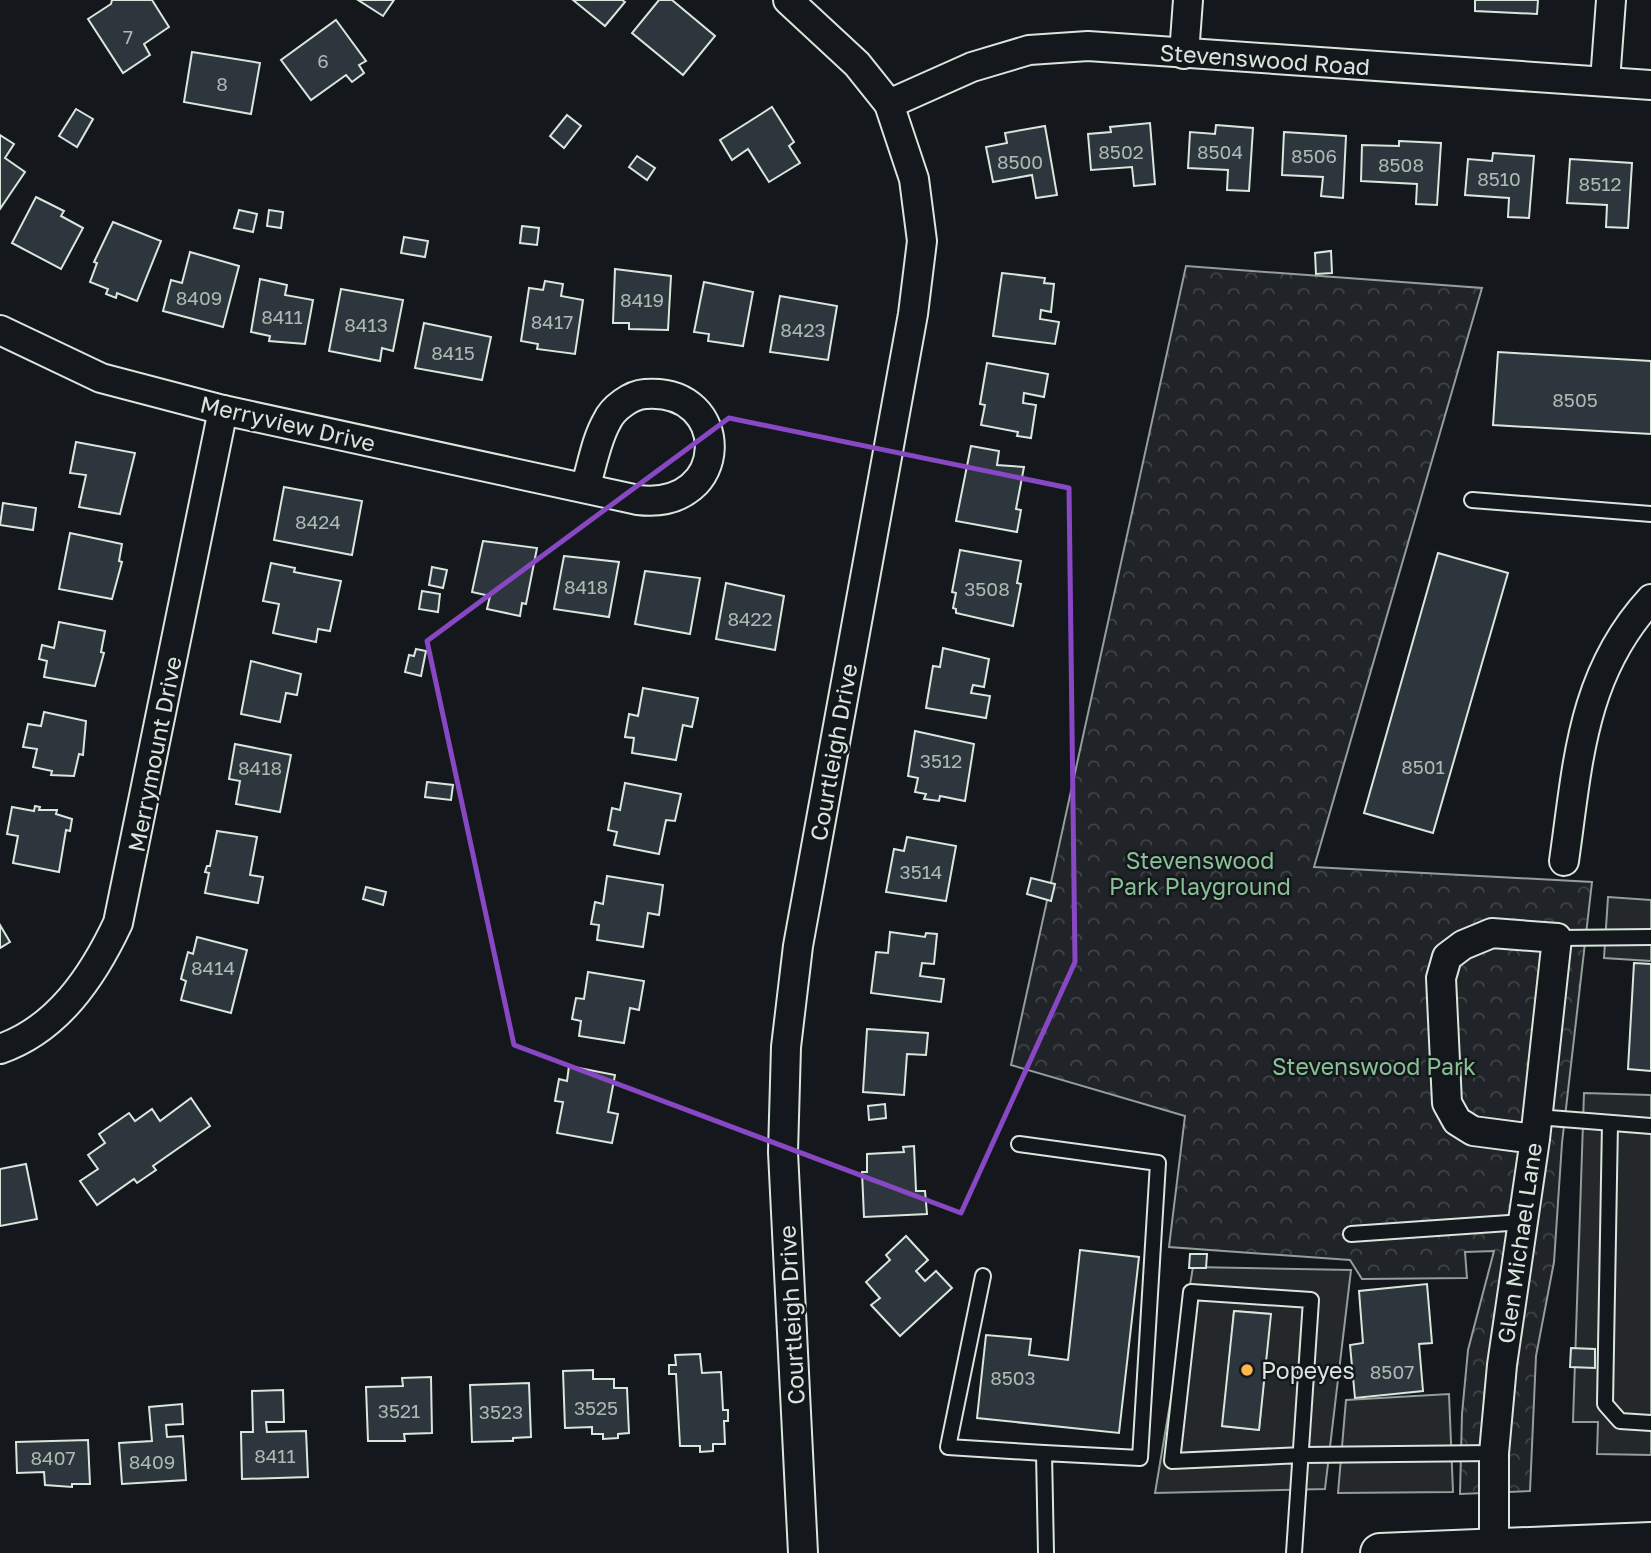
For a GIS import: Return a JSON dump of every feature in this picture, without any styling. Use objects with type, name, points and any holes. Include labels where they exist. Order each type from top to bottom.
[{"type":"main road","points":[[1380,1553],[1494,1551],[1651,1542]]},
{"type":"street","name":"Courtleigh Drive","points":[[788,0],[857,64],[889,104],[914,179],[922,241],[913,314],[798,946],[786,1047],[783,1152],[803,1553]]},
{"type":"street","points":[[1184,54],[1188,0]]},
{"type":"street","points":[[1605,81],[1611,0]]},
{"type":"street","name":"Stevenswood Road","points":[[889,104],[972,67],[1030,50],[1088,46],[1651,85]]},
{"type":"street","name":"Merryview Drive","points":[[0,330],[101,377],[223,410],[638,500],[657,503],[674,499],[689,491],[706,468],[710,440],[705,423],[695,409],[681,399],[664,393],[640,394],[621,404],[607,419],[585,488]]},
{"type":"street","name":"Merrymount Drive","points":[[0,1049],[41,1026],[73,998],[98,966],[118,923],[223,410]]},
{"type":"street","points":[[1564,861],[1580,747],[1590,700],[1611,655],[1636,615],[1651,599]]},
{"type":"street","points":[[1536,1128],[1474,1131],[1457,1121],[1447,1102],[1441,978],[1447,957],[1463,944],[1492,933],[1557,938]]},
{"type":"street","name":"Glen Michael Lane","points":[[1494,1551],[1494,1453],[1502,1365],[1536,1128],[1557,938]]},
{"type":"lane","points":[[1472,500],[1651,514]]},
{"type":"lane","points":[[1557,938],[1651,937]]},
{"type":"lane","points":[[1536,1128],[1610,1123],[1651,1126]]},
{"type":"lane","points":[[1610,1123],[1605,1404],[1620,1421],[1651,1423]]},
{"type":"lane","points":[[983,1276],[948,1447],[1140,1458],[1158,1163],[1019,1144]]},
{"type":"lane","points":[[1351,1234],[1522,1222]]},
{"type":"lane","points":[[1294,1553],[1302,1454],[1311,1300],[1191,1292],[1172,1461],[1302,1454],[1494,1453]]},
{"type":"lane","points":[[1044,1453],[1046,1553]]},
{"type":"highlighted area","points":[[729,418],[1069,488],[1075,962],[961,1213],[514,1045],[427,641]]},
{"type":"green space","name":"Stevenswood Park","points":[[1186,266],[1482,288],[1314,867],[1592,882],[1562,1143],[1554,1262],[1536,1356],[1530,1491],[1460,1494],[1462,1414],[1468,1350],[1494,1251],[1465,1252],[1467,1278],[1362,1279],[1350,1260],[1169,1247],[1185,1116],[1011,1065]]},
{"type":"shaded area","points":[[1608,897],[1651,900],[1651,961],[1604,958]]},
{"type":"shaded area","points":[[1584,1093],[1651,1095],[1651,1455],[1597,1454],[1598,1422],[1573,1422]]},
{"type":"shaded area","points":[[1193,1267],[1351,1270],[1325,1489],[1155,1493]],"holes":[[[1234,1311],[1270,1314],[1259,1430],[1223,1426]]]},
{"type":"shaded area","points":[[1449,1394],[1453,1492],[1338,1493],[1346,1400]]},
{"type":"building","points":[[112,0],[152,0],[169,27],[144,44],[150,55],[123,73],[88,19],[111,4]]},
{"type":"building","points":[[358,0],[394,0],[383,16]]},
{"type":"building","points":[[573,0],[622,0],[625,2],[605,26]]},
{"type":"building","points":[[659,0],[672,0],[715,36],[683,75],[632,33]]},
{"type":"building","points":[[1475,0],[1538,0],[1537,14],[1475,11]]},
{"type":"building","points":[[336,20],[366,61],[359,65],[364,73],[352,82],[346,75],[311,100],[281,60]]},
{"type":"building","points":[[192,52],[260,63],[251,114],[184,102]]},
{"type":"building","points":[[772,107],[794,142],[789,146],[800,163],[769,182],[748,149],[732,160],[720,140]]},
{"type":"building","points":[[76,109],[93,119],[77,147],[59,136]]},
{"type":"building","points":[[567,115],[581,126],[564,148],[550,136]]},
{"type":"building","points":[[1150,123],[1155,184],[1134,186],[1132,167],[1091,170],[1088,134],[1111,132],[1110,127]]},
{"type":"building","points":[[1216,125],[1253,128],[1249,191],[1227,190],[1228,170],[1188,168],[1190,132],[1215,134]]},
{"type":"building","points":[[1045,126],[1057,195],[1036,198],[1032,175],[993,182],[986,147],[1007,143],[1005,133]]},
{"type":"building","points":[[1284,132],[1346,136],[1343,198],[1321,196],[1323,177],[1282,175]]},
{"type":"building","points":[[0,135],[14,144],[5,158],[25,172],[0,209]]},
{"type":"building","points":[[1399,141],[1441,143],[1437,205],[1416,204],[1417,184],[1361,181],[1362,145],[1399,146]]},
{"type":"building","points":[[1493,153],[1534,156],[1529,218],[1508,217],[1509,198],[1465,195],[1468,159],[1492,161]]},
{"type":"building","points":[[637,156],[655,168],[647,180],[629,167]]},
{"type":"building","points":[[1570,159],[1632,163],[1628,228],[1606,227],[1607,205],[1567,203]]},
{"type":"building","points":[[36,197],[64,211],[61,216],[83,228],[61,269],[12,243]]},
{"type":"building","points":[[239,210],[257,214],[253,232],[234,228]]},
{"type":"building","points":[[269,210],[283,212],[281,228],[267,226]]},
{"type":"building","points":[[113,222],[161,241],[137,301],[117,293],[116,298],[106,294],[108,289],[90,282],[97,263],[94,262]]},
{"type":"building","points":[[522,226],[539,228],[537,245],[520,243]]},
{"type":"building","points":[[404,237],[428,241],[425,257],[401,253]]},
{"type":"building","points":[[1331,251],[1332,273],[1316,274],[1315,253]]},
{"type":"building","points":[[190,252],[239,266],[223,327],[163,311],[171,280],[182,283]]},
{"type":"building","points":[[615,269],[671,276],[668,330],[629,329],[629,323],[613,323]]},
{"type":"building","points":[[1002,273],[1045,278],[1044,283],[1054,284],[1051,312],[1041,310],[1040,319],[1059,322],[1055,344],[993,336]]},
{"type":"building","points":[[260,279],[287,285],[285,295],[313,300],[305,344],[269,341],[270,336],[251,332]]},
{"type":"building","points":[[545,281],[563,284],[561,296],[583,300],[575,354],[537,349],[538,344],[521,341],[529,288],[543,290]]},
{"type":"building","points":[[704,282],[753,292],[743,346],[708,341],[709,334],[694,332]]},
{"type":"building","points":[[341,289],[403,300],[393,351],[382,348],[380,361],[329,351]]},
{"type":"building","points":[[780,296],[837,306],[828,360],[770,352]]},
{"type":"building","points":[[424,323],[491,337],[482,380],[415,368]]},
{"type":"building","points":[[1498,352],[1651,361],[1651,434],[1493,425]]},
{"type":"building","points":[[987,363],[1048,374],[1044,397],[1024,393],[1023,403],[1036,405],[1031,438],[1017,436],[1018,432],[981,425],[985,405],[980,404]]},
{"type":"building","points":[[76,442],[135,453],[120,514],[79,507],[86,475],[70,473]]},
{"type":"building","points":[[971,446],[999,451],[997,465],[1024,467],[1016,509],[1021,510],[1017,532],[956,521]]},
{"type":"building","points":[[284,487],[362,501],[352,555],[274,540]]},
{"type":"building","points":[[3,503],[36,508],[33,530],[0,525]]},
{"type":"building","points":[[70,533],[122,544],[119,561],[122,562],[112,599],[59,589]]},
{"type":"building","points":[[483,541],[537,548],[526,604],[522,603],[520,616],[487,609],[490,596],[472,592]]},
{"type":"building","points":[[960,550],[1021,561],[1017,583],[1021,584],[1013,626],[956,613],[953,608],[956,593],[952,592]]},
{"type":"building","points":[[1438,553],[1508,573],[1433,833],[1364,813]]},
{"type":"building","points":[[564,556],[619,562],[609,617],[554,609]]},
{"type":"building","points":[[271,563],[295,568],[294,572],[341,581],[330,631],[318,629],[316,642],[273,633],[279,604],[263,601]]},
{"type":"building","points":[[432,567],[447,570],[443,588],[429,585]]},
{"type":"building","points":[[645,571],[700,578],[690,634],[635,624]]},
{"type":"building","points":[[726,583],[784,596],[775,650],[716,639]]},
{"type":"building","points":[[422,591],[440,594],[438,612],[419,609]]},
{"type":"building","points":[[59,622],[105,631],[101,652],[104,653],[95,686],[44,677],[47,661],[39,659],[42,645],[54,648]]},
{"type":"building","points":[[943,648],[989,659],[984,687],[973,685],[971,693],[990,696],[986,718],[926,708],[933,666],[940,667]]},
{"type":"building","points":[[416,649],[426,651],[421,676],[405,672],[409,655],[414,656]]},
{"type":"building","points":[[251,661],[301,674],[297,695],[286,693],[280,722],[241,714]]},
{"type":"building","points":[[643,688],[698,698],[692,727],[683,725],[676,760],[632,753],[634,738],[625,737],[629,714],[638,716]]},
{"type":"building","points":[[44,712],[86,721],[83,755],[79,754],[74,776],[51,775],[52,771],[33,767],[37,749],[23,747],[28,724],[41,726]]},
{"type":"building","points":[[915,731],[974,744],[965,801],[940,796],[939,801],[924,799],[926,794],[915,792],[918,778],[908,776]]},
{"type":"building","points":[[235,744],[291,755],[280,812],[236,804],[240,781],[229,779]]},
{"type":"building","points":[[427,782],[453,785],[451,800],[425,797]]},
{"type":"building","points":[[625,783],[681,794],[675,821],[666,820],[659,854],[614,845],[617,832],[608,830],[612,808],[620,810]]},
{"type":"building","points":[[35,806],[40,807],[39,810],[57,810],[56,814],[72,819],[70,831],[66,830],[59,872],[13,863],[18,836],[7,834],[12,807],[34,811]]},
{"type":"building","points":[[217,831],[257,837],[250,875],[263,877],[258,903],[205,893],[209,873],[205,872],[207,866],[210,866]]},
{"type":"building","points":[[907,837],[956,846],[946,901],[886,892],[894,849],[904,851]]},
{"type":"building","points":[[607,876],[663,885],[659,915],[648,913],[643,947],[597,940],[599,925],[591,924],[595,902],[603,904]]},
{"type":"building","points":[[1031,878],[1055,884],[1051,901],[1027,894]]},
{"type":"building","points":[[366,887],[386,892],[383,905],[363,899]]},
{"type":"building","points":[[0,925],[10,942],[0,948]]},
{"type":"building","points":[[890,932],[925,937],[926,933],[937,934],[934,964],[922,963],[920,976],[944,979],[941,1002],[871,993],[876,952],[888,953]]},
{"type":"building","points":[[197,937],[247,950],[231,1013],[181,1000],[186,981],[181,979],[188,952],[193,954]]},
{"type":"building","points":[[1634,963],[1651,964],[1651,1071],[1628,1069]]},
{"type":"building","points":[[588,972],[644,981],[639,1010],[630,1008],[624,1043],[579,1036],[581,1021],[572,1019],[576,998],[584,999]]},
{"type":"building","points":[[867,1029],[928,1033],[926,1055],[907,1054],[904,1095],[863,1092]]},
{"type":"building","points":[[569,1066],[615,1075],[608,1112],[618,1114],[612,1143],[557,1133],[563,1102],[555,1101],[559,1079],[567,1081]]},
{"type":"building","points":[[191,1098],[210,1126],[153,1166],[156,1170],[137,1183],[134,1179],[97,1205],[80,1181],[98,1169],[88,1155],[105,1143],[99,1134],[129,1113],[135,1121],[152,1109],[160,1121]]},
{"type":"building","points":[[885,1104],[886,1118],[869,1120],[868,1106]]},
{"type":"building","points":[[914,1146],[916,1191],[925,1191],[927,1214],[864,1217],[862,1172],[867,1172],[867,1154],[904,1152],[903,1147]]},
{"type":"building","points":[[26,1164],[37,1219],[0,1226],[0,1169]]},
{"type":"building","points":[[906,1236],[928,1260],[916,1271],[925,1281],[936,1271],[952,1288],[900,1336],[871,1305],[880,1298],[866,1282],[890,1260],[886,1255]]},
{"type":"building","points":[[1080,1250],[1139,1257],[1119,1433],[977,1418],[986,1335],[1031,1339],[1029,1355],[1068,1360]]},
{"type":"building","points":[[1190,1254],[1207,1254],[1206,1268],[1189,1268]]},
{"type":"building","points":[[1427,1284],[1432,1343],[1419,1344],[1423,1391],[1355,1398],[1350,1345],[1363,1343],[1359,1291]]},
{"type":"building","name":"Popeyes","points":[[1234,1311],[1271,1314],[1259,1430],[1222,1426]]},
{"type":"building","points":[[1571,1348],[1595,1349],[1595,1368],[1570,1367]]},
{"type":"building","points":[[700,1354],[702,1373],[721,1372],[723,1410],[728,1410],[728,1421],[724,1421],[725,1444],[713,1444],[713,1451],[700,1452],[700,1446],[680,1446],[676,1374],[669,1374],[669,1365],[676,1365],[675,1355]]},
{"type":"building","points":[[593,1370],[593,1379],[614,1379],[614,1388],[627,1388],[629,1433],[618,1434],[618,1438],[603,1439],[603,1434],[592,1434],[592,1427],[565,1428],[563,1371]]},
{"type":"building","points":[[431,1377],[432,1433],[404,1434],[405,1441],[368,1441],[366,1387],[403,1386],[402,1378]]},
{"type":"building","points":[[529,1383],[531,1437],[513,1438],[513,1441],[472,1442],[470,1385]]},
{"type":"building","points":[[283,1390],[284,1422],[266,1422],[267,1432],[306,1431],[308,1477],[242,1479],[241,1432],[253,1432],[252,1391]]},
{"type":"building","points":[[182,1404],[183,1424],[166,1425],[167,1437],[183,1436],[186,1480],[122,1484],[119,1443],[152,1441],[149,1407]]},
{"type":"building","points":[[88,1440],[90,1484],[72,1484],[72,1487],[45,1485],[44,1472],[17,1473],[16,1442]]},
{"type":"place","name":"Popeyes","points":[[1247,1370]]},
{"type":"park label","name":"Stevenswood Park Playground","points":[[1200,873]]}]
